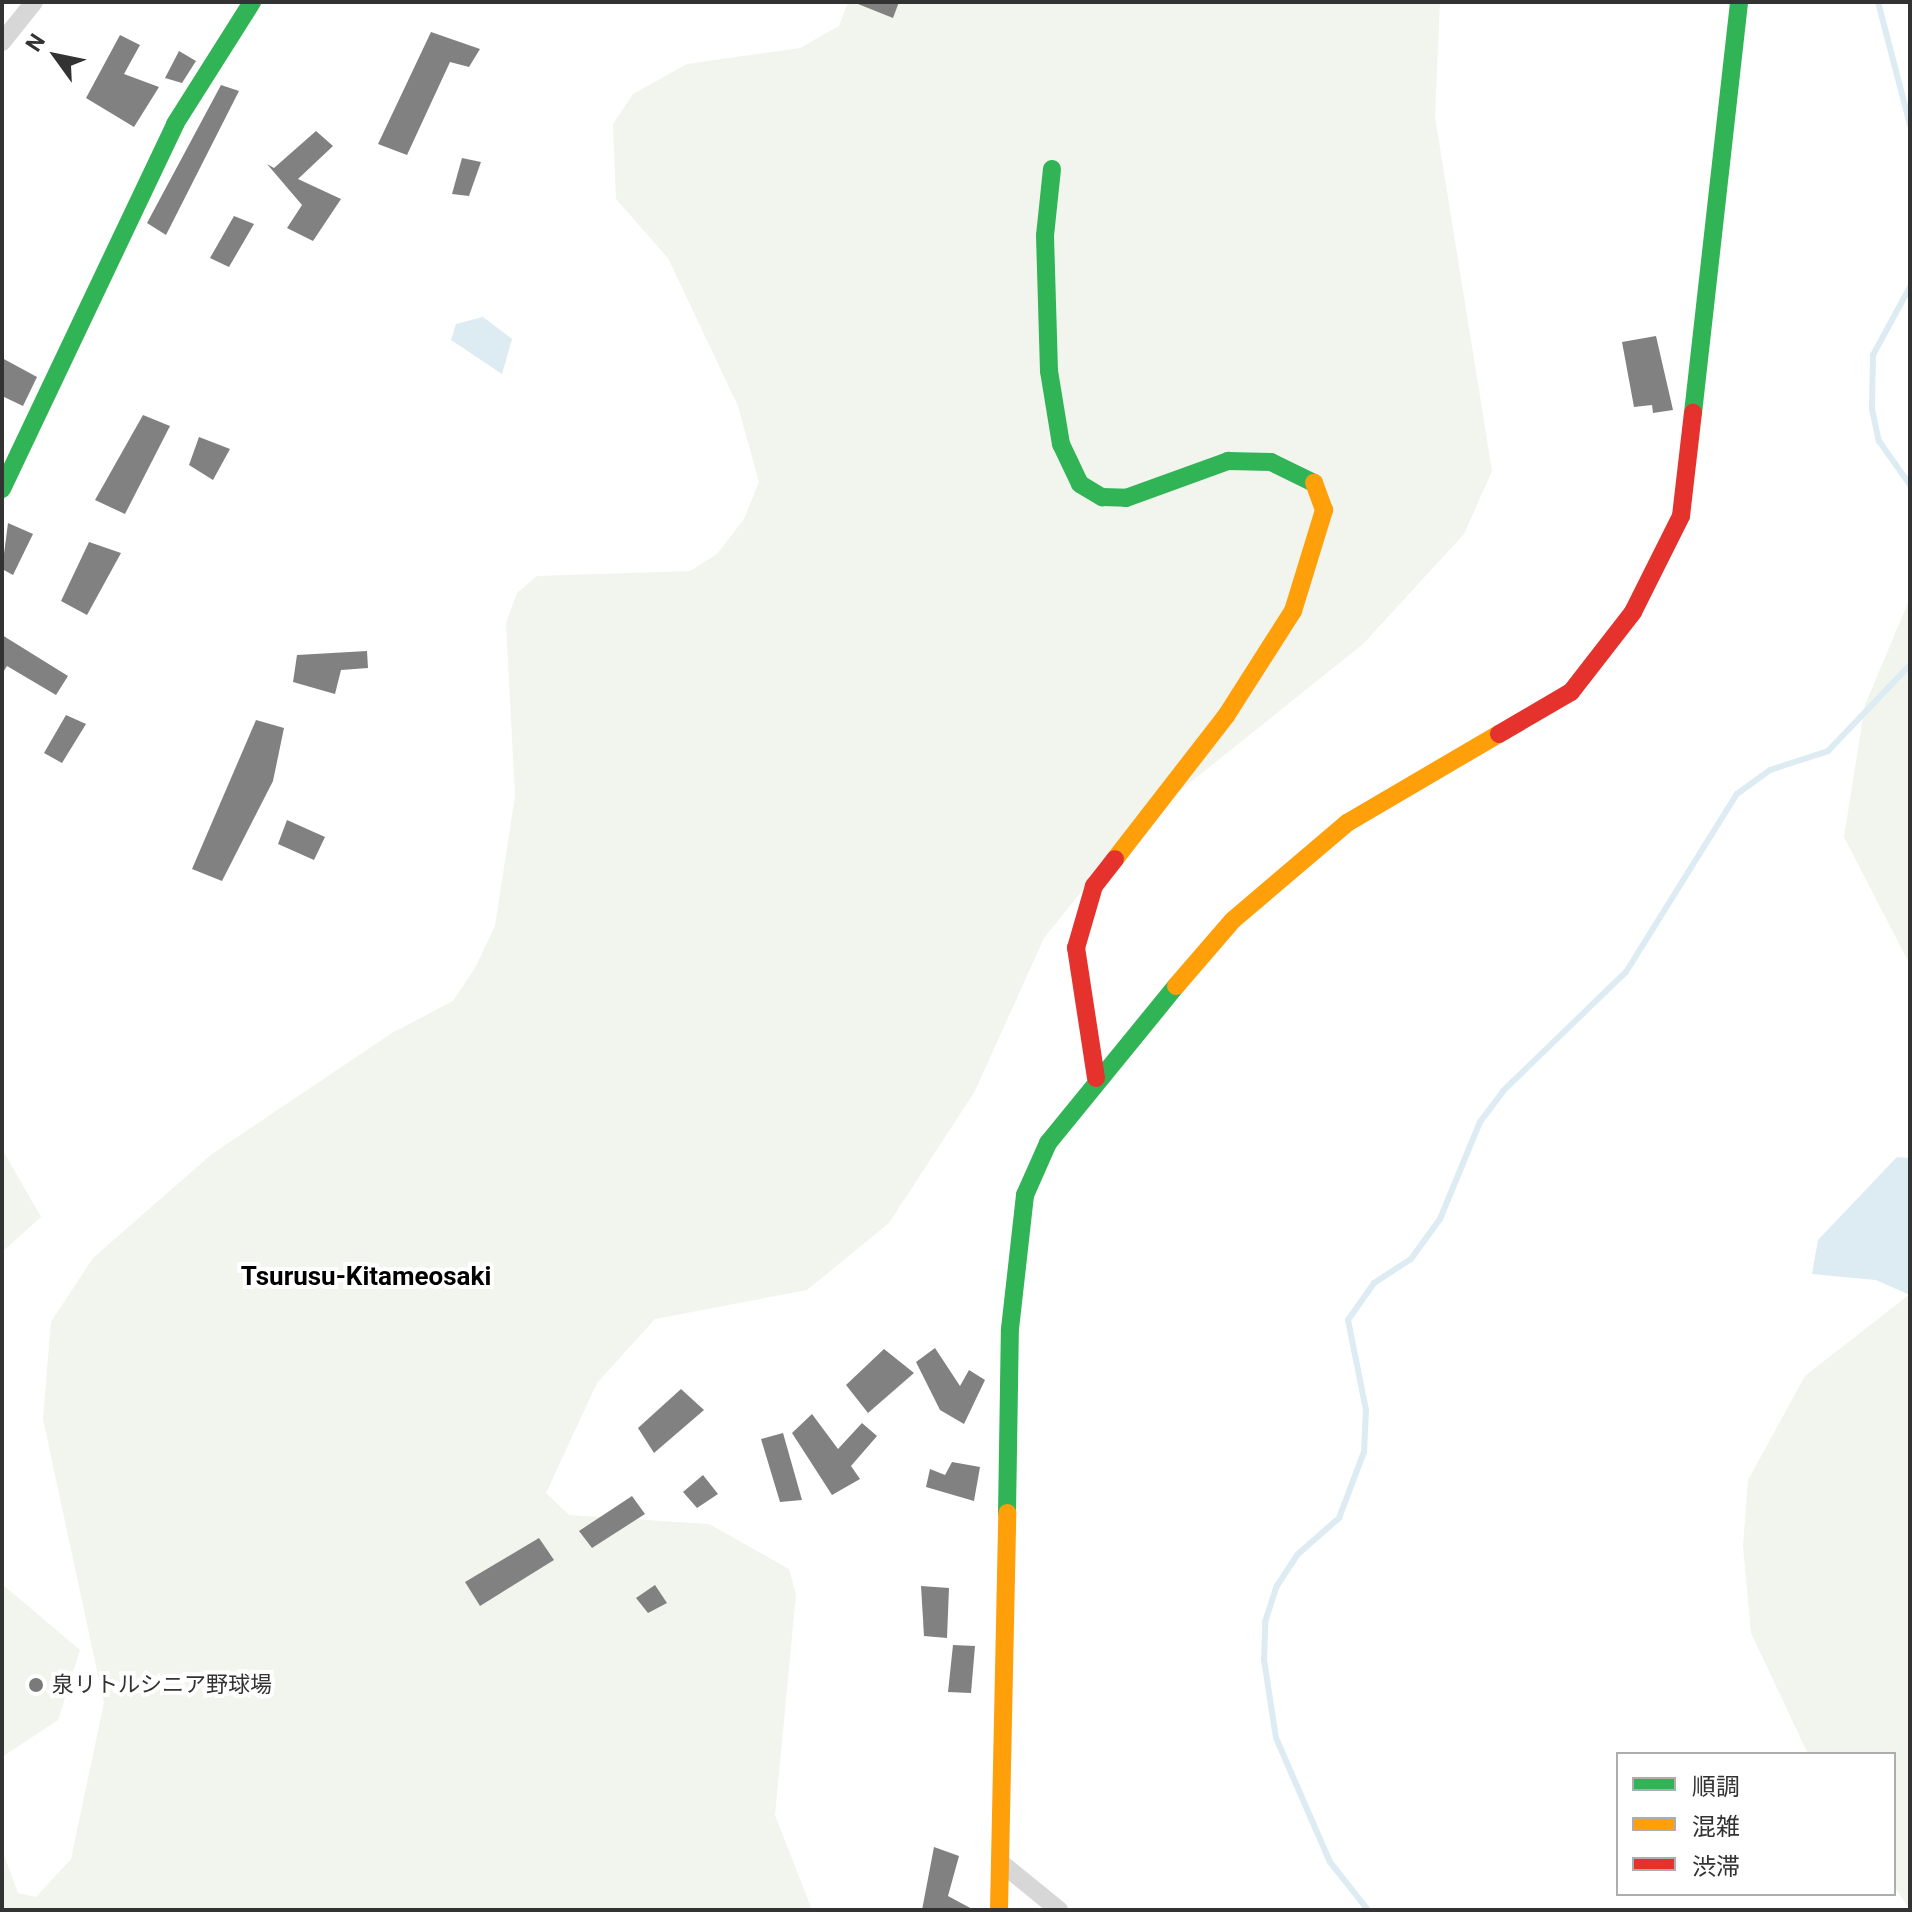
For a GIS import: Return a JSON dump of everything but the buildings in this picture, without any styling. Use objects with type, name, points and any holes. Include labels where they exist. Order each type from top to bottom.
[{"type":"street","points":[[2,42],[34,2]]},
{"type":"street","points":[[2,489],[175,124],[252,2]]},
{"type":"street","points":[[999,1910],[1016,1229],[1048,1143],[1096,1078],[1233,920],[1294,864],[1389,795],[1571,692],[1633,612],[1681,516],[1739,2]]},
{"type":"street","points":[[1052,169],[1045,236],[1049,371],[1061,444],[1080,484],[1102,497],[1126,498],[1228,461],[1271,462],[1315,484],[1324,510],[1293,611],[1226,716],[1094,886],[1076,948],[1096,1078]]},
{"type":"street","points":[[1000,1862],[1059,1910]]},
{"type":"shaded area","points":[[848,2],[1440,2],[1435,117],[1492,471],[1464,534],[1363,644],[1132,829],[1044,938],[975,1091],[889,1223],[807,1290],[655,1319],[597,1383],[546,1493],[569,1515],[709,1524],[789,1569],[796,1594],[775,1815],[812,1910],[2,1910],[2,1850],[18,1893],[36,1897],[71,1859],[104,1703],[43,1419],[51,1322],[93,1258],[212,1154],[392,1033],[453,1001],[475,968],[495,926],[515,796],[506,623],[517,593],[537,576],[690,571],[717,554],[744,519],[759,482],[738,406],[668,258],[616,199],[613,124],[633,94],[687,64],[800,48],[839,26]]},
{"type":"shaded area","points":[[483,317],[512,339],[502,374],[451,340],[456,324]]},
{"type":"shaded area","points":[[1910,598],[1910,965],[1844,837],[1865,705]]},
{"type":"shaded area","points":[[2,1149],[41,1217],[2,1252]]},
{"type":"shaded area","points":[[1897,1157],[1910,1158],[1910,1295],[1876,1280],[1812,1274],[1818,1240]]},
{"type":"shaded area","points":[[1910,1294],[1910,1910],[1896,1889],[1896,1752],[1807,1752],[1751,1633],[1743,1546],[1748,1480],[1805,1376]]},
{"type":"shaded area","name":"泉リトルシニア野球場","points":[[2,1584],[80,1650],[58,1720],[2,1757]]},
{"type":"waterway","points":[[1878,2],[1910,125]]},
{"type":"waterway","points":[[1910,287],[1873,355],[1872,409],[1879,441],[1910,485]]},
{"type":"waterway","points":[[1368,1910],[1330,1862],[1276,1738],[1264,1660],[1265,1622],[1277,1586],[1298,1554],[1339,1518],[1364,1452],[1366,1410],[1348,1320],[1374,1283],[1411,1259],[1440,1219],[1480,1122],[1503,1091],[1626,972],[1737,794],[1770,770],[1828,751],[1910,665]]},
{"type":"traffic: fast","points":[[2,489],[175,124],[252,2]]},
{"type":"traffic: fast","points":[[1693,413],[1739,2]]},
{"type":"traffic: fast","points":[[1052,169],[1045,236],[1049,371],[1061,444],[1080,484],[1102,497],[1126,498],[1228,461],[1271,462],[1314,483]]},
{"type":"traffic: fast","points":[[1007,1513],[1010,1329],[1025,1195],[1048,1143],[1176,986]]},
{"type":"traffic: slow","points":[[1115,859],[1226,716],[1293,611],[1324,510],[1314,483]]},
{"type":"traffic: slow","points":[[1176,986],[1233,920],[1347,823],[1499,734]]},
{"type":"traffic: slow","points":[[999,1910],[1007,1513]]},
{"type":"traffic: jam","points":[[1499,734],[1571,692],[1633,612],[1681,516],[1693,413]]},
{"type":"traffic: jam","points":[[1096,1078],[1076,948],[1094,886],[1115,859]]},
{"type":"place","name":"泉リトルシニア野球場","points":[[36,1685]]},
{"type":"district","name":"Tsurusu-Kitameosaki","points":[[366,1277]]}]
